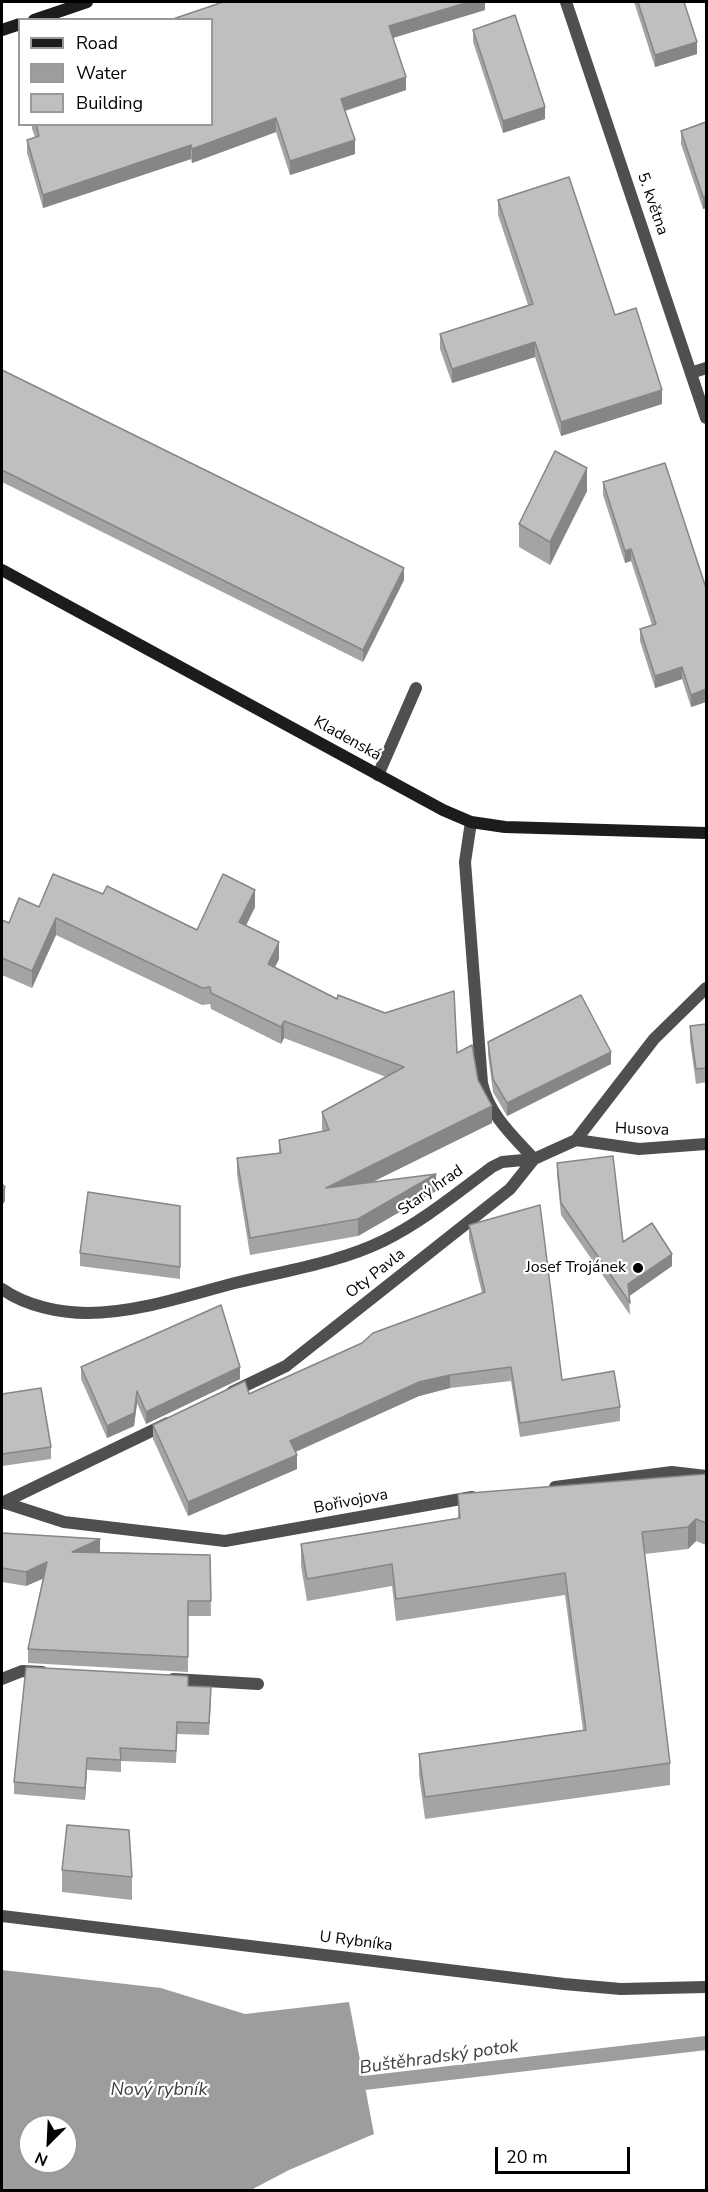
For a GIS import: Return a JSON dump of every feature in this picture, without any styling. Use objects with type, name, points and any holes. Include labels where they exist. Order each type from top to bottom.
[{"type":"street","points":[[40,18],[87,2]]},
{"type":"street","name":"5. května","points":[[566,2],[706,418]]},
{"type":"street","points":[[2,30],[18,25]]},
{"type":"street","points":[[691,373],[706,368]]},
{"type":"street","name":"Kladenská","points":[[2,570],[443,810],[471,822],[549,830],[706,833]]},
{"type":"street","points":[[378,775],[416,688]]},
{"type":"street","points":[[471,822],[465,862],[482,1083],[485,1097],[493,1111],[534,1159]]},
{"type":"street","name":"Oty Pavla","points":[[223,1397],[286,1366],[510,1189],[534,1159],[576,1140],[654,1039],[706,988]]},
{"type":"street","name":"Husova","points":[[576,1140],[639,1149],[706,1144]]},
{"type":"street","name":"Starý hrad","points":[[2,1290],[45,1308],[66,1311],[109,1311],[156,1303],[285,1271],[380,1243],[413,1225],[492,1167],[502,1162],[534,1159]]},
{"type":"street","points":[[3,1503],[182,1417]]},
{"type":"street","points":[[546,1488],[672,1472],[706,1476]]},
{"type":"street","name":"Bořivojova","points":[[3,1503],[64,1522],[225,1541],[489,1495]]},
{"type":"street","points":[[2,1679],[22,1671],[58,1673]]},
{"type":"street","points":[[164,1679],[258,1684]]},
{"type":"street","name":"U Rybníka","points":[[2,1916],[564,1984],[621,1989],[706,1987]]},
{"type":"water","name":"Nový rybník","points":[[2,1970],[161,1988],[245,2014],[349,2002],[374,2134],[289,2170],[251,2190],[2,2190]]},
{"type":"building","points":[[223,2],[469,2],[389,26],[406,77],[341,99],[355,140],[290,161],[276,118],[192,149],[191,145],[43,195],[27,140],[39,136],[36,126],[213,126],[213,18],[176,18]]},
{"type":"building","points":[[638,2],[684,2],[697,42],[655,55]]},
{"type":"building","points":[[515,15],[545,107],[503,121],[473,30]]},
{"type":"building","points":[[706,122],[706,196],[703,197],[681,131]]},
{"type":"building","points":[[569,177],[615,315],[636,308],[662,390],[561,422],[535,342],[452,369],[440,334],[533,304],[498,200]]},
{"type":"building","points":[[2,370],[404,568],[363,650],[2,470]]},
{"type":"building","points":[[555,451],[587,468],[550,542],[519,524]]},
{"type":"building","points":[[665,463],[706,588],[706,689],[691,695],[682,667],[655,676],[640,629],[656,624],[631,549],[625,551],[603,482]]},
{"type":"building","points":[[53,874],[103,894],[107,886],[197,930],[223,874],[255,890],[239,922],[279,942],[268,964],[337,999],[338,995],[385,1013],[454,991],[457,1053],[472,1045],[478,1080],[492,1106],[326,1188],[436,1174],[358,1219],[250,1238],[237,1158],[281,1153],[279,1140],[329,1130],[322,1112],[404,1067],[284,1021],[281,1027],[211,993],[210,987],[202,988],[56,918],[32,971],[2,958],[2,920],[9,923],[19,898],[39,907]]},
{"type":"building","points":[[581,995],[611,1052],[507,1103],[493,1079],[488,1042]]},
{"type":"building","points":[[706,1024],[706,1068],[696,1069],[690,1026]]},
{"type":"building","points":[[613,1156],[623,1242],[652,1223],[672,1254],[628,1284],[630,1303],[561,1203],[557,1163]]},
{"type":"building","points":[[88,1192],[180,1206],[180,1267],[80,1253]]},
{"type":"building","points":[[540,1205],[562,1380],[614,1371],[620,1407],[520,1423],[511,1367],[450,1375],[419,1382],[290,1441],[297,1455],[188,1502],[153,1425],[245,1381],[249,1394],[362,1343],[373,1333],[485,1292],[469,1225]]},
{"type":"building","points":[[221,1305],[240,1367],[146,1412],[137,1391],[134,1413],[107,1426],[81,1367]]},
{"type":"building","points":[[41,1388],[51,1447],[2,1454],[2,1394]]},
{"type":"building","points":[[706,1474],[706,1523],[696,1519],[688,1527],[642,1532],[670,1763],[425,1797],[419,1754],[586,1730],[565,1573],[396,1599],[392,1564],[307,1579],[301,1544],[460,1518],[458,1494]]},
{"type":"building","points":[[2,1533],[100,1539],[72,1552],[210,1555],[211,1601],[188,1601],[188,1657],[28,1649],[47,1562],[26,1572],[2,1568]]},
{"type":"building","points":[[26,1667],[188,1676],[188,1686],[211,1687],[209,1723],[177,1722],[176,1751],[120,1748],[121,1760],[87,1758],[85,1788],[14,1782]]},
{"type":"building","points":[[67,1825],[129,1830],[132,1877],[62,1870]]},
{"type":"waterway","name":"Buštěhradský potok","points":[[349,2090],[364,2083],[706,2043]]},
{"type":"place","name":"Josef Trojánek","points":[[638,1268]]}]
